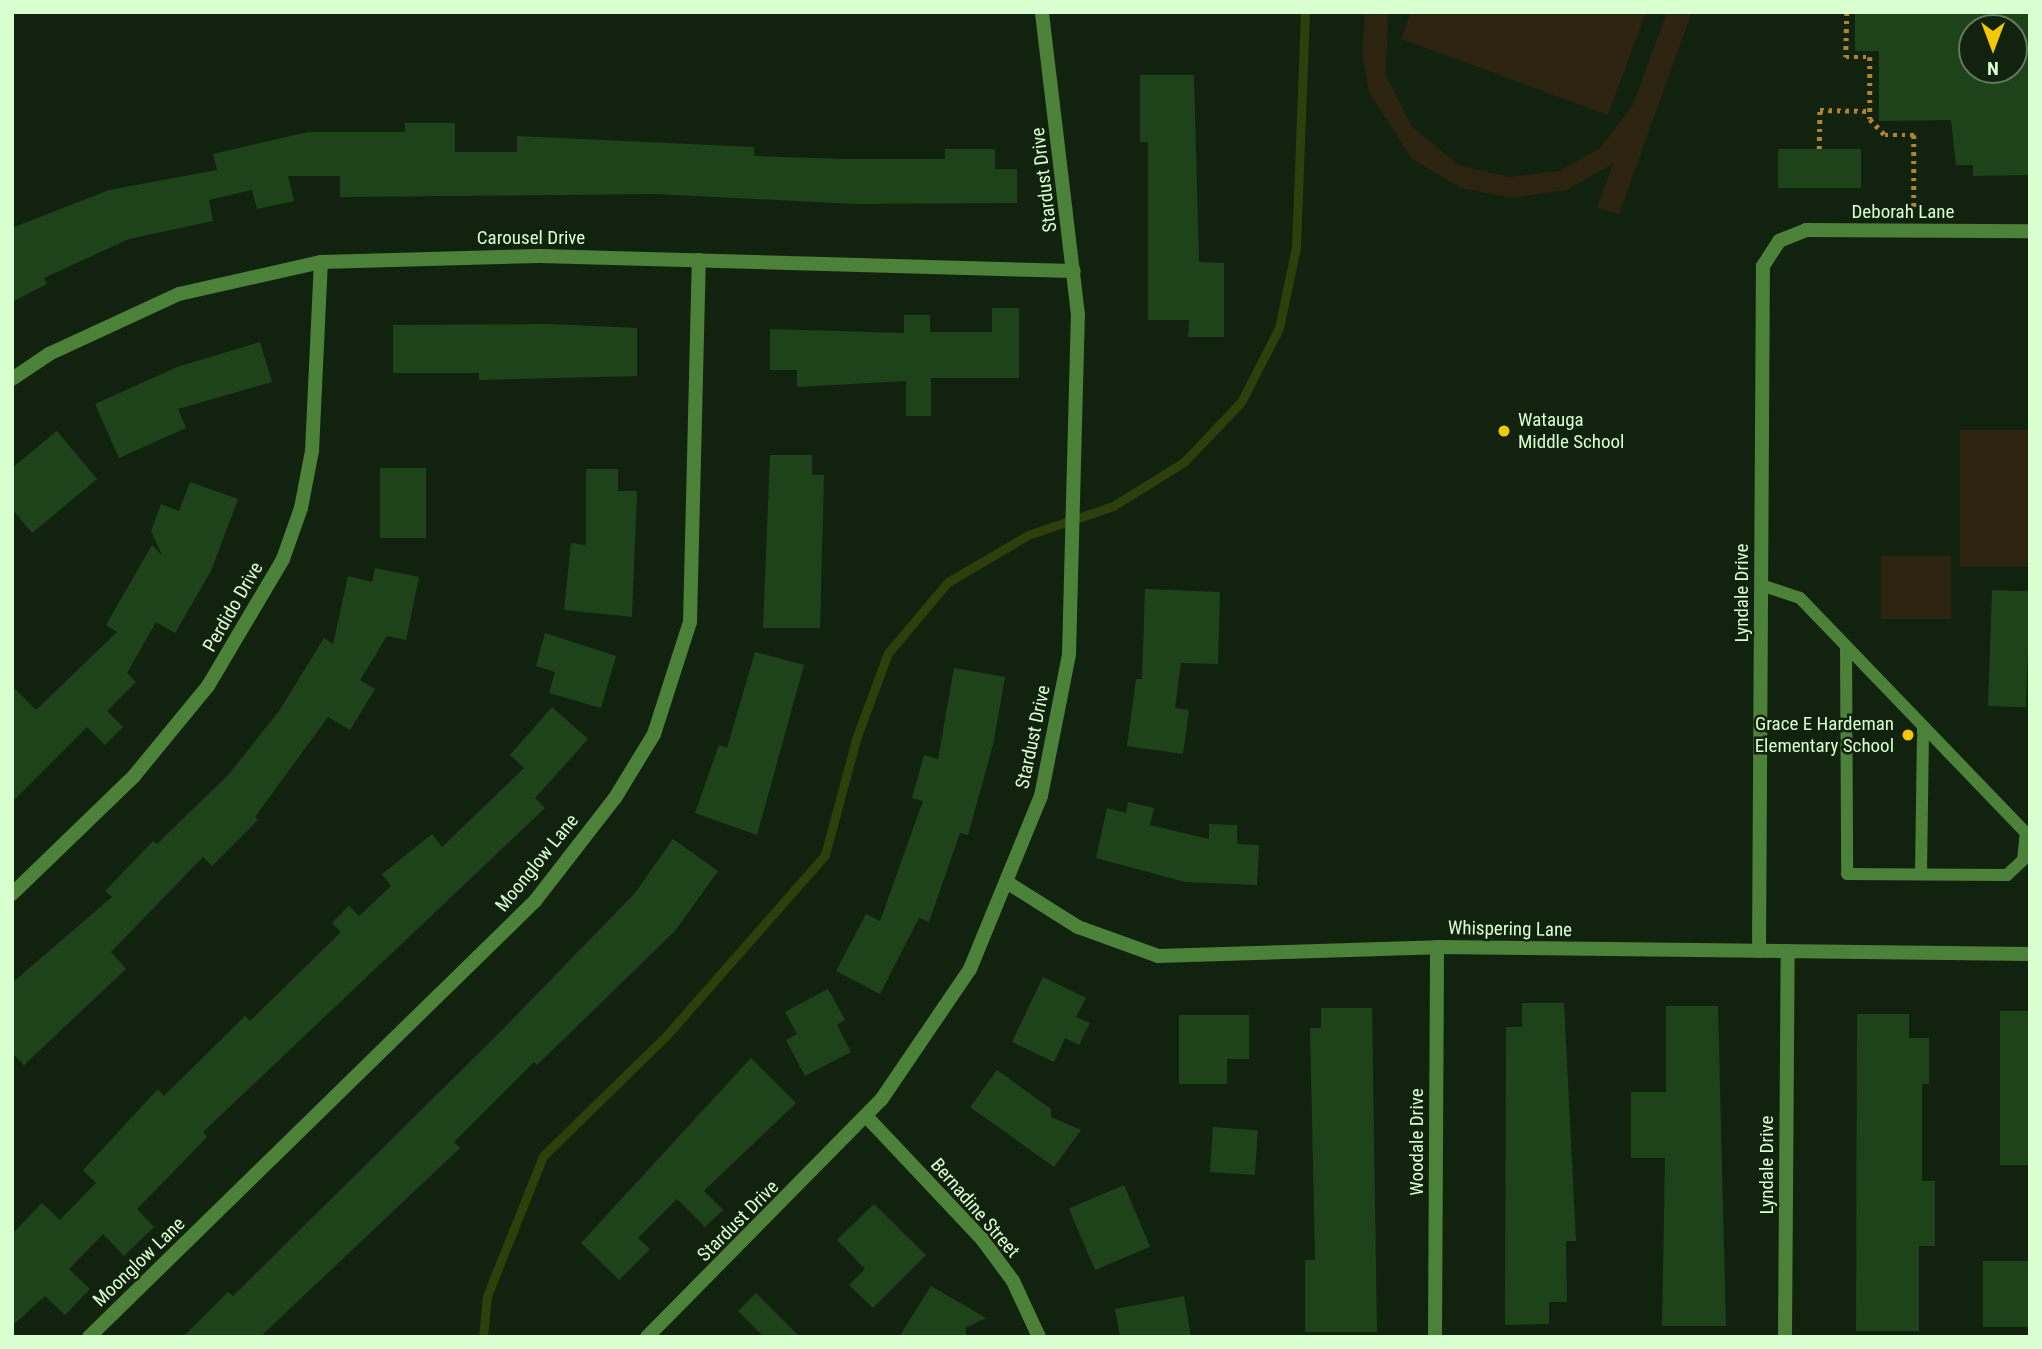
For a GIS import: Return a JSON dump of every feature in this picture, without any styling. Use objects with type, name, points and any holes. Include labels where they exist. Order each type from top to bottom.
[{"type":"street","name":"Stardust Drive","points":[[648,1337],[866,1116],[970,969],[1009,883],[1057,730],[1076,556],[1074,271],[1041,12]]},
{"type":"street","name":"Deborah Lane","points":[[1779,241],[1806,230],[2030,231]]},
{"type":"street","name":"Lyndale Drive","points":[[1759,951],[1762,266],[1779,241]]},
{"type":"street","name":"Carousel Drive","points":[[12,379],[49,354],[178,294],[321,262],[540,256],[1074,271]]},
{"type":"street","name":"Moonglow Lane","points":[[89,1337],[535,901],[615,798],[654,734],[690,622],[699,260]]},
{"type":"street","name":"Perdido Drive","points":[[12,894],[134,776],[208,686],[283,559],[301,509],[312,451],[321,262]]},
{"type":"street","name":"Whispering Lane","points":[[1009,883],[1078,927],[1158,956],[1437,947],[2030,954]]},
{"type":"street","name":"Woodale Drive","points":[[1435,1337],[1437,947]]},
{"type":"street","name":"Lyndale Drive","points":[[1785,1337],[1788,951]]},
{"type":"street","name":"Bernadine Street","points":[[866,1116],[982,1239],[1013,1281],[1039,1337]]},
{"type":"lane","points":[[1761,585],[1800,598],[2028,835],[2023,860],[2007,875],[1847,874],[1846,646]]},
{"type":"lane","points":[[1921,874],[1923,727]]},
{"type":"path","points":[[1847,12],[1846,57],[1870,57],[1870,111],[1885,135],[1914,135],[1914,208]]},
{"type":"path","points":[[1819,149],[1820,110],[1870,111]]},
{"type":"shaded area","points":[[1365,12],[1388,12],[1386,75],[1412,127],[1459,165],[1509,177],[1559,171],[1600,148],[1633,105],[1667,12],[1692,12],[1619,214],[1597,208],[1613,164],[1567,190],[1512,198],[1461,188],[1412,159],[1369,92],[1362,54]]},
{"type":"shaded area","points":[[1411,12],[1646,12],[1608,115],[1401,39]]},
{"type":"shaded area","points":[[1960,430],[2030,430],[2030,567],[1960,567]]},
{"type":"shaded area","points":[[1881,556],[1951,556],[1951,619],[1881,619]]},
{"type":"building","points":[[1855,12],[2030,12],[2030,175],[1973,176],[1973,165],[1956,165],[1951,120],[1879,121],[1879,51],[1855,51]]},
{"type":"building","points":[[1140,75],[1194,75],[1199,262],[1224,263],[1224,337],[1188,337],[1189,320],[1148,320],[1148,142],[1140,142]]},
{"type":"building","points":[[405,123],[455,123],[455,152],[517,152],[517,136],[754,147],[754,156],[844,159],[945,159],[945,149],[995,149],[995,169],[1017,169],[1017,203],[856,204],[656,194],[340,197],[340,176],[288,176],[294,201],[257,209],[252,190],[209,200],[213,221],[129,239],[44,278],[47,284],[12,302],[12,228],[109,190],[217,170],[213,154],[308,132],[405,132]]},
{"type":"building","points":[[1778,149],[1861,149],[1861,188],[1778,188]]},
{"type":"building","points":[[992,308],[1019,308],[1019,378],[931,378],[931,416],[906,416],[906,381],[797,387],[797,370],[770,370],[770,329],[904,333],[904,315],[930,315],[930,332],[992,332]]},
{"type":"building","points":[[550,324],[637,328],[637,376],[479,380],[479,373],[393,373],[393,325]]},
{"type":"building","points":[[260,342],[272,382],[178,409],[186,428],[119,458],[95,404],[177,367]]},
{"type":"building","points":[[57,431],[97,479],[32,533],[12,509],[12,468]]},
{"type":"building","points":[[770,455],[812,455],[812,475],[824,475],[820,628],[763,628]]},
{"type":"building","points":[[380,468],[426,468],[426,538],[380,538]]},
{"type":"building","points":[[586,469],[618,469],[618,491],[637,491],[632,617],[564,610],[571,543],[586,545]]},
{"type":"building","points":[[190,482],[238,499],[211,571],[175,633],[156,622],[127,673],[136,682],[107,711],[123,727],[105,745],[87,727],[12,802],[12,686],[36,710],[117,632],[106,625],[152,545],[162,555],[151,531],[161,504],[179,511]]},
{"type":"building","points":[[375,568],[419,577],[406,640],[387,636],[360,680],[375,689],[350,730],[328,717],[255,817],[258,820],[212,866],[203,857],[111,952],[126,969],[24,1065],[12,1053],[12,983],[112,897],[105,891],[153,841],[157,844],[229,774],[279,711],[324,638],[333,644],[348,576],[372,582]]},
{"type":"building","points":[[1145,589],[1220,592],[1218,664],[1181,663],[1175,708],[1189,710],[1183,754],[1127,746],[1136,679],[1142,679]]},
{"type":"building","points":[[1992,590],[2030,591],[2026,707],[1988,706]]},
{"type":"building","points":[[545,633],[616,656],[601,708],[549,693],[555,672],[536,666]]},
{"type":"building","points":[[755,652],[804,665],[757,835],[695,813],[719,745],[727,748]]},
{"type":"building","points":[[954,668],[1005,677],[993,745],[968,835],[960,833],[929,922],[919,918],[880,994],[836,971],[866,914],[880,921],[923,801],[912,798],[924,755],[938,759]]},
{"type":"building","points":[[552,707],[588,739],[535,798],[545,808],[203,1132],[207,1137],[137,1209],[154,1227],[124,1256],[103,1234],[69,1269],[90,1289],[65,1315],[45,1296],[12,1326],[12,1234],[42,1203],[60,1220],[96,1183],[83,1170],[158,1089],[164,1096],[245,1016],[250,1021],[341,932],[332,923],[349,906],[359,916],[391,886],[382,874],[432,834],[442,847],[524,768],[510,755]]},
{"type":"building","points":[[1128,802],[1154,808],[1150,825],[1209,839],[1209,824],[1237,825],[1237,844],[1259,845],[1257,885],[1185,882],[1096,858],[1107,808],[1126,813]]},
{"type":"building","points":[[673,839],[718,871],[675,931],[537,1065],[534,1062],[454,1142],[460,1148],[260,1337],[183,1337],[228,1292],[233,1296],[502,1030],[635,893]]},
{"type":"building","points":[[1043,977],[1086,998],[1076,1017],[1090,1023],[1079,1045],[1065,1038],[1054,1062],[1012,1042]]},
{"type":"building","points":[[828,989],[845,1020],[837,1025],[851,1052],[805,1076],[786,1040],[797,1034],[785,1012]]},
{"type":"building","points":[[1522,1003],[1564,1003],[1576,1241],[1566,1241],[1567,1302],[1549,1302],[1549,1324],[1505,1325],[1506,1027],[1522,1027]]},
{"type":"building","points":[[1666,1006],[1718,1006],[1726,1326],[1662,1326],[1665,1158],[1631,1158],[1631,1092],[1666,1092]]},
{"type":"building","points":[[1321,1008],[1372,1008],[1377,1332],[1305,1332],[1305,1260],[1315,1260],[1310,1028],[1321,1028]]},
{"type":"building","points":[[2000,1011],[2030,1011],[2030,1165],[2000,1165]]},
{"type":"building","points":[[1857,1014],[1909,1014],[1909,1038],[1929,1038],[1929,1084],[1922,1084],[1922,1181],[1935,1181],[1935,1246],[1919,1246],[1919,1331],[1856,1331]]},
{"type":"building","points":[[1179,1015],[1249,1015],[1249,1059],[1227,1059],[1227,1084],[1179,1084]]},
{"type":"building","points":[[751,1058],[796,1103],[704,1191],[723,1210],[705,1227],[677,1199],[638,1238],[650,1249],[619,1280],[581,1243]]},
{"type":"building","points":[[997,1070],[1051,1109],[1051,1117],[1081,1130],[1054,1167],[970,1107]]},
{"type":"building","points":[[1213,1127],[1258,1130],[1255,1175],[1210,1172]]},
{"type":"building","points":[[1124,1185],[1150,1247],[1095,1270],[1069,1208]]},
{"type":"building","points":[[874,1204],[926,1255],[873,1308],[849,1285],[865,1269],[837,1240]]},
{"type":"building","points":[[1983,1261],[2030,1261],[2030,1327],[1983,1327]]},
{"type":"building","points":[[931,1286],[986,1318],[965,1328],[967,1337],[899,1337]]},
{"type":"building","points":[[756,1293],[800,1337],[764,1337],[738,1311]]},
{"type":"building","points":[[1184,1296],[1191,1337],[1120,1337],[1115,1309]]},
{"type":"waterway","points":[[483,1337],[487,1296],[543,1156],[666,1036],[825,855],[856,739],[888,653],[948,582],[1028,535],[1113,506],[1184,462],[1241,402],[1279,328],[1296,247],[1305,12]]},
{"type":"place","name":"Watauga Middle School","points":[[1504,431]]},
{"type":"place","name":"Grace E Hardeman Elementary School","points":[[1908,735]]}]
